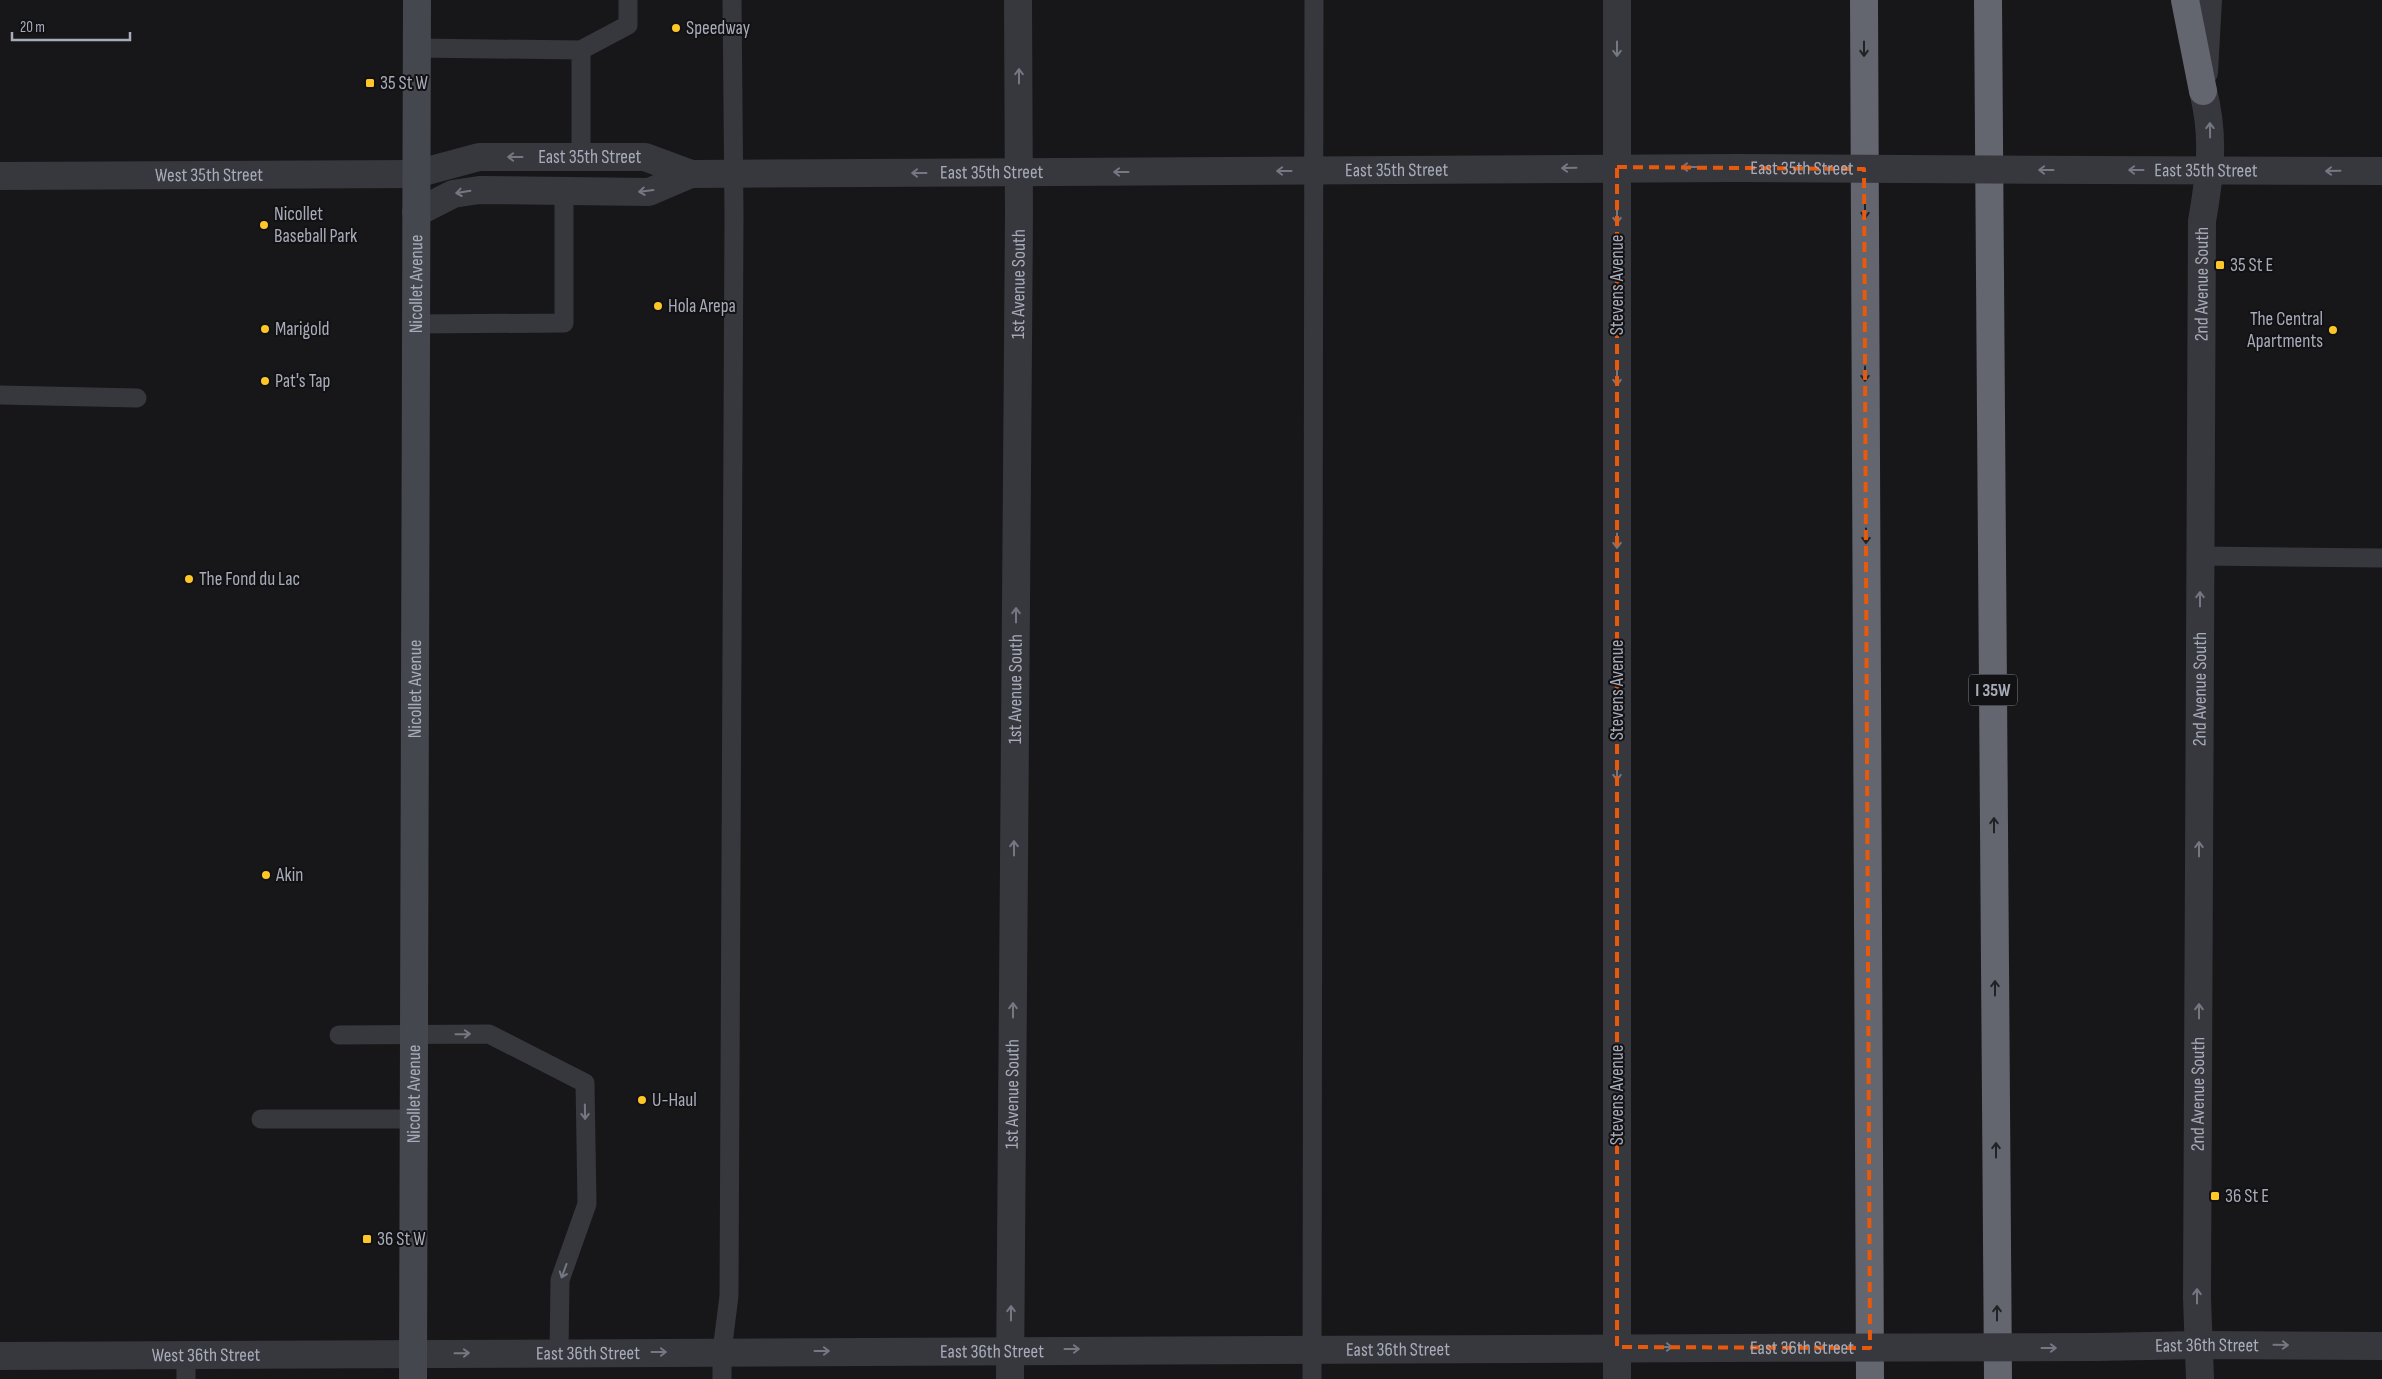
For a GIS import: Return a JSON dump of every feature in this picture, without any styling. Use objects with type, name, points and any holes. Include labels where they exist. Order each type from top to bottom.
[{"type":"highway","points":[[1864,0],[1870,1379]]},
{"type":"highway","name":"I 35W","points":[[1988,0],[1998,1379]]},
{"type":"highway","points":[[2185,0],[2203,91]]},
{"type":"main road","name":"Nicollet Avenue","points":[[413,1366],[417,0]]},
{"type":"street","name":"1st Avenue South","points":[[1010,1379],[1019,172],[1018,0]]},
{"type":"street","name":"Stevens Avenue","points":[[1616,1379],[1617,0]]},
{"type":"street","name":"2nd Avenue South","points":[[2200,1379],[2198,1345],[2200,556],[2202,221],[2211,170],[2210,119],[2203,91],[2208,0]]},
{"type":"street","name":"East 35th Street","points":[[416,174],[479,157],[581,156],[645,157],[691,174],[1315,171],[1617,167],[2211,170],[2257,172],[2382,171]]},
{"type":"street","name":"West 35th Street","points":[[0,176],[416,174]]},
{"type":"street","points":[[416,213],[453,194],[479,190],[649,192],[691,174]]},
{"type":"street","name":"East 36th Street","points":[[413,1366],[560,1353],[722,1351],[2098,1347],[2198,1345],[2382,1346]]},
{"type":"street","name":"West 36th Street","points":[[0,1356],[186,1367],[413,1366]]},
{"type":"lane","points":[[417,48],[581,50],[628,25],[628,0]]},
{"type":"lane","points":[[722,1379],[722,1351],[729,1286],[732,0]]},
{"type":"lane","points":[[1312,1379],[1314,0]]},
{"type":"lane","points":[[581,50],[581,156]]},
{"type":"lane","points":[[416,324],[564,323],[564,190]]},
{"type":"lane","points":[[0,395],[137,398]]},
{"type":"lane","points":[[2200,556],[2382,558]]},
{"type":"lane","points":[[339,1035],[489,1034],[584,1083],[587,1204],[560,1280],[560,1353]]},
{"type":"lane","points":[[261,1119],[414,1119]]},
{"type":"highlighted area","points":[[1617,167],[1864,169],[1870,1348],[1617,1347]]},
{"type":"place","name":"Speedway","points":[[676,28]]},
{"type":"place","name":"35 St W","points":[[370,83]]},
{"type":"place","name":"Nicollet Baseball Park","points":[[264,225]]},
{"type":"place","name":"35 St E","points":[[2220,265]]},
{"type":"place","name":"Hola Arepa","points":[[658,306]]},
{"type":"place","name":"Marigold","points":[[265,329]]},
{"type":"place","name":"The Central Apartments","points":[[2333,330]]},
{"type":"place","name":"Pat's Tap","points":[[265,381]]},
{"type":"place","name":"The Fond du Lac","points":[[189,579]]},
{"type":"place","name":"Akin","points":[[266,875]]},
{"type":"place","name":"U-Haul","points":[[642,1100]]},
{"type":"place","name":"36 St E","points":[[2215,1196]]},
{"type":"place","name":"36 St W","points":[[367,1239]]}]
